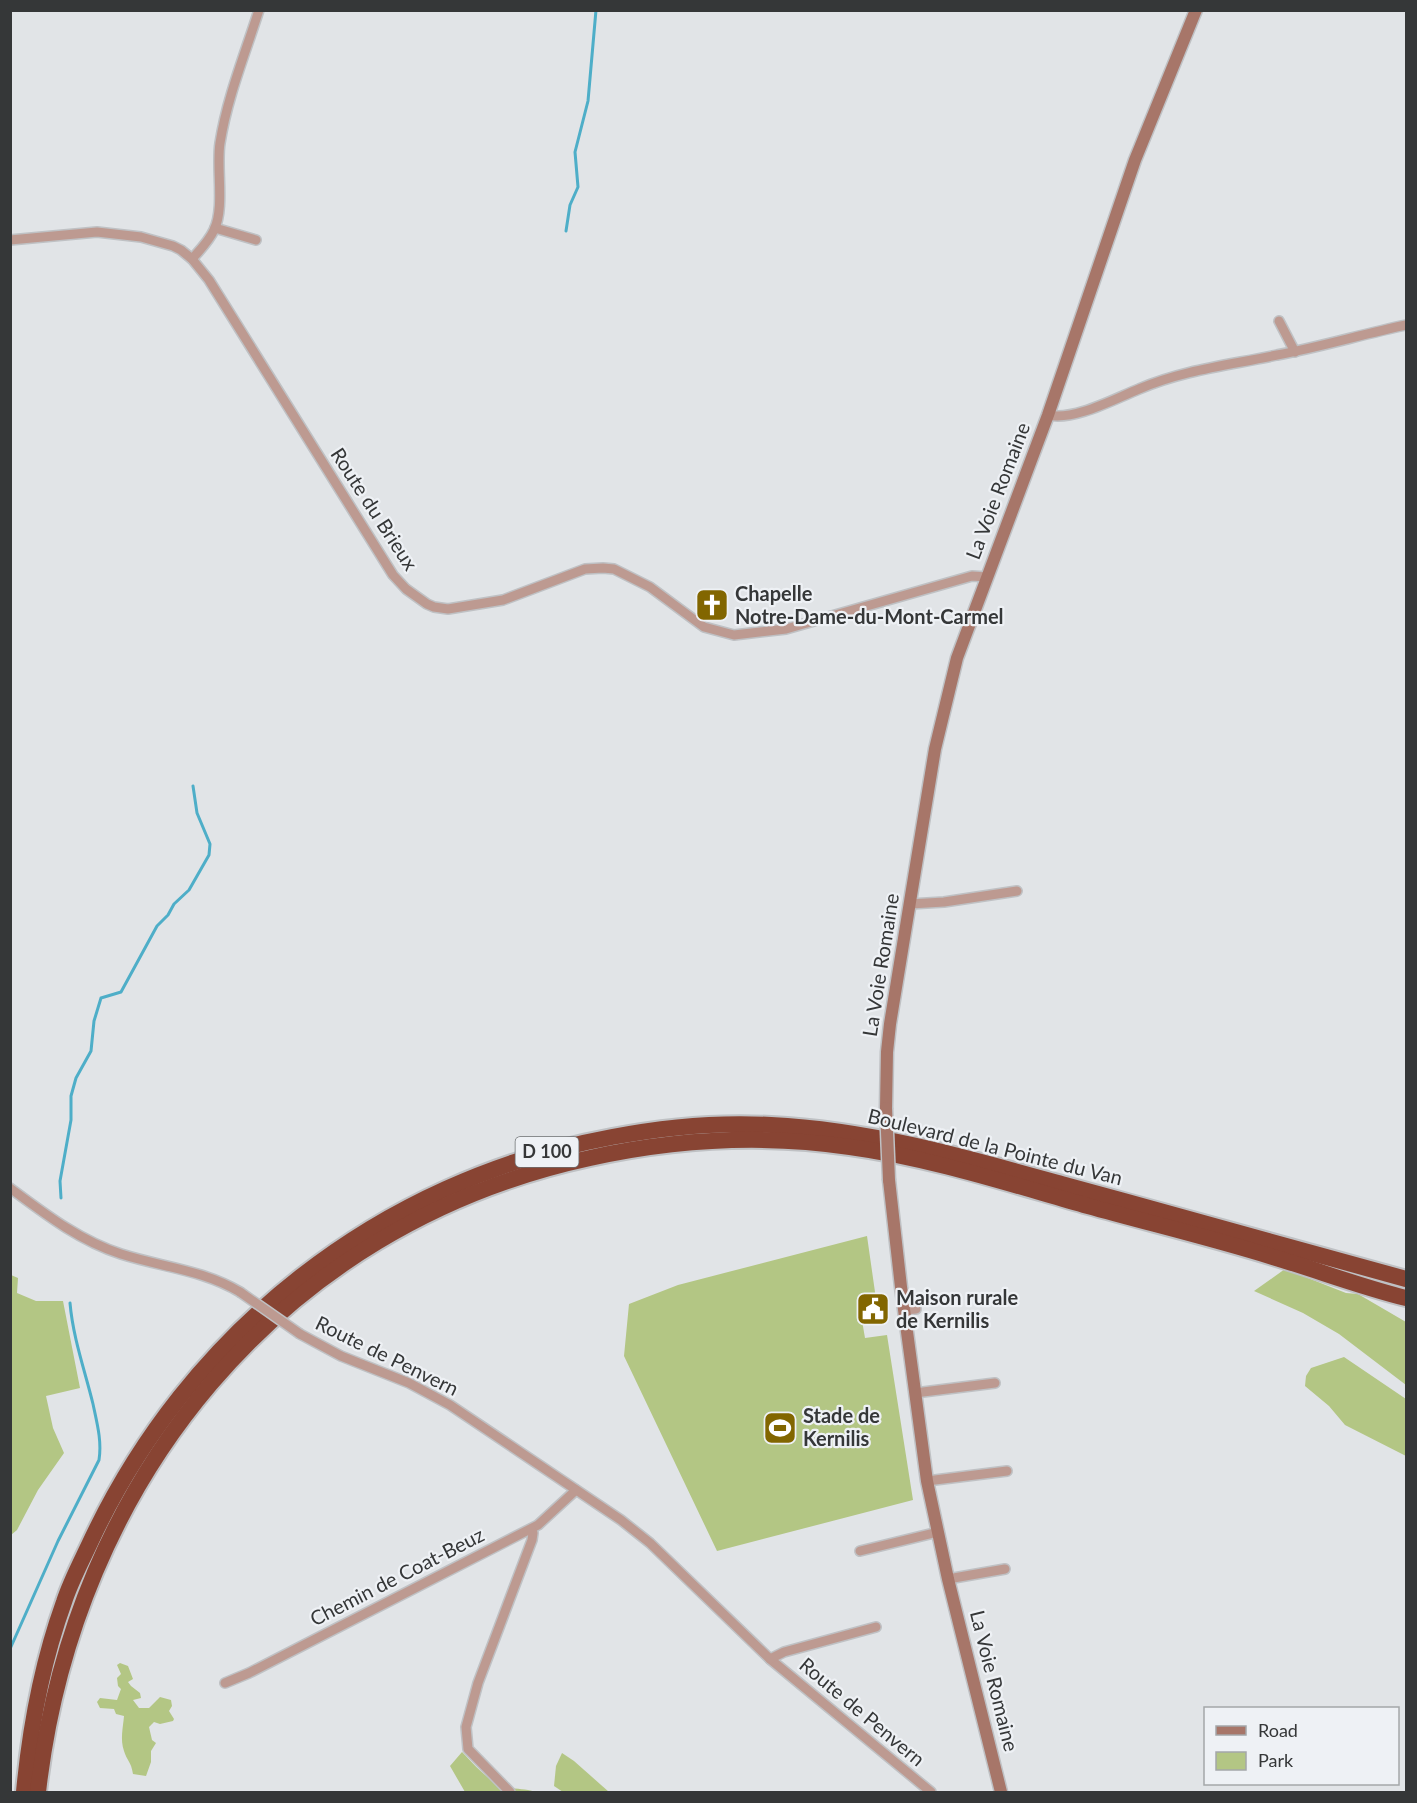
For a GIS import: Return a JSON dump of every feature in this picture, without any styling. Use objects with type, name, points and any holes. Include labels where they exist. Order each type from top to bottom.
[{"type":"highway","name":"Boulevard de la Pointe du Van","points":[[24,1792],[36,1706],[65,1599],[113,1495],[156,1428],[190,1383],[232,1338],[272,1299],[317,1263],[392,1215],[486,1171],[556,1149],[666,1128],[745,1124],[825,1129],[891,1139],[997,1165],[1407,1279]]},
{"type":"highway","name":"Boulevard de la Pointe du Van","points":[[38,1792],[55,1692],[89,1583],[109,1538],[141,1480],[181,1420],[217,1376],[321,1280],[393,1233],[442,1208],[496,1185],[568,1163],[645,1147],[680,1143],[770,1139],[849,1147],[942,1166],[1027,1188],[1271,1256],[1407,1298]]},
{"type":"street","points":[[192,259],[215,228],[220,187],[219,144],[237,75],[259,10]]},
{"type":"street","name":"La Voie Romaine","points":[[1001,1792],[948,1579],[927,1481],[915,1393],[910,1310],[889,1180],[886,1108],[888,1039],[941,716],[957,658],[1048,416],[1138,150],[1196,10]]},
{"type":"street","points":[[215,228],[256,240]]},
{"type":"street","name":"Route du Brieux","points":[[10,240],[79,232],[127,234],[173,246],[192,259],[209,280],[393,575],[406,589],[434,607],[459,608],[503,600],[570,574],[603,568],[625,573],[644,583],[704,627],[722,633],[742,634],[786,629],[972,576],[987,577]]},
{"type":"street","points":[[1279,321],[1294,352]]},
{"type":"street","points":[[1048,416],[1058,417],[1082,411],[1187,372],[1294,352],[1407,325]]},
{"type":"street","points":[[910,904],[944,902],[1017,891]]},
{"type":"street","name":"Route de Penvern","points":[[10,1188],[50,1217],[102,1246],[138,1259],[197,1273],[222,1282],[300,1334],[341,1356],[431,1394],[477,1421],[621,1520],[650,1543],[770,1659],[931,1792]]},
{"type":"street","points":[[915,1393],[995,1383]]},
{"type":"street","points":[[927,1481],[1007,1471]]},
{"type":"street","name":"Chemin de Coat-Beuz","points":[[225,1683],[249,1673],[531,1529],[547,1519],[576,1490]]},
{"type":"street","points":[[510,1792],[468,1749],[466,1727],[478,1683],[532,1540],[531,1529]]},
{"type":"street","points":[[860,1551],[938,1532]]},
{"type":"street","points":[[948,1579],[1005,1569]]},
{"type":"street","name":"Route de Penvern","points":[[770,1659],[784,1652],[876,1626]]},
{"type":"green space","name":"Stade de Kernilis","points":[[867,1236],[876,1299],[859,1303],[865,1338],[887,1335],[913,1500],[717,1551],[624,1356],[629,1304],[678,1285]]},
{"type":"green space","points":[[1285,1269],[1346,1293],[1358,1294],[1406,1322],[1406,1385],[1339,1334],[1303,1313],[1254,1291]]},
{"type":"green space","points":[[11,1275],[18,1278],[17,1293],[36,1301],[63,1301],[80,1388],[46,1396],[53,1428],[64,1453],[38,1490],[17,1530],[11,1535]]},
{"type":"green space","points":[[1344,1357],[1406,1399],[1406,1456],[1345,1425],[1329,1406],[1305,1386],[1306,1376],[1311,1368]]},
{"type":"green space","points":[[120,1663],[128,1666],[133,1679],[128,1682],[140,1693],[141,1698],[133,1700],[139,1708],[149,1708],[160,1697],[171,1700],[172,1706],[169,1711],[173,1721],[160,1724],[154,1722],[149,1727],[152,1740],[156,1743],[151,1751],[151,1762],[146,1776],[133,1774],[125,1754],[122,1738],[124,1716],[116,1714],[114,1709],[100,1708],[97,1702],[100,1698],[117,1700],[121,1689],[117,1678],[121,1674],[117,1665]]},
{"type":"green space","points":[[462,1752],[482,1772],[500,1785],[535,1792],[465,1792],[450,1766]]},
{"type":"green space","points":[[562,1753],[609,1792],[563,1792],[554,1786],[556,1766]]},
{"type":"waterway","points":[[566,231],[570,205],[578,187],[575,152],[588,101],[596,10]]},
{"type":"waterway","points":[[61,1198],[60,1181],[71,1120],[71,1096],[76,1078],[91,1051],[94,1021],[101,998],[121,992],[157,926],[168,915],[174,904],[189,890],[209,855],[210,844],[197,813],[193,786]]},
{"type":"waterway","points":[[10,1649],[58,1541],[99,1460],[97,1425],[76,1342],[70,1303]]},
{"type":"place","name":"Chapelle Notre-Dame-du-Mont-Carmel","points":[[712,605]]},
{"type":"place","name":"Maison rurale de Kernilis","points":[[873,1309]]},
{"type":"place","name":"Stade de Kernilis","points":[[780,1428]]}]
